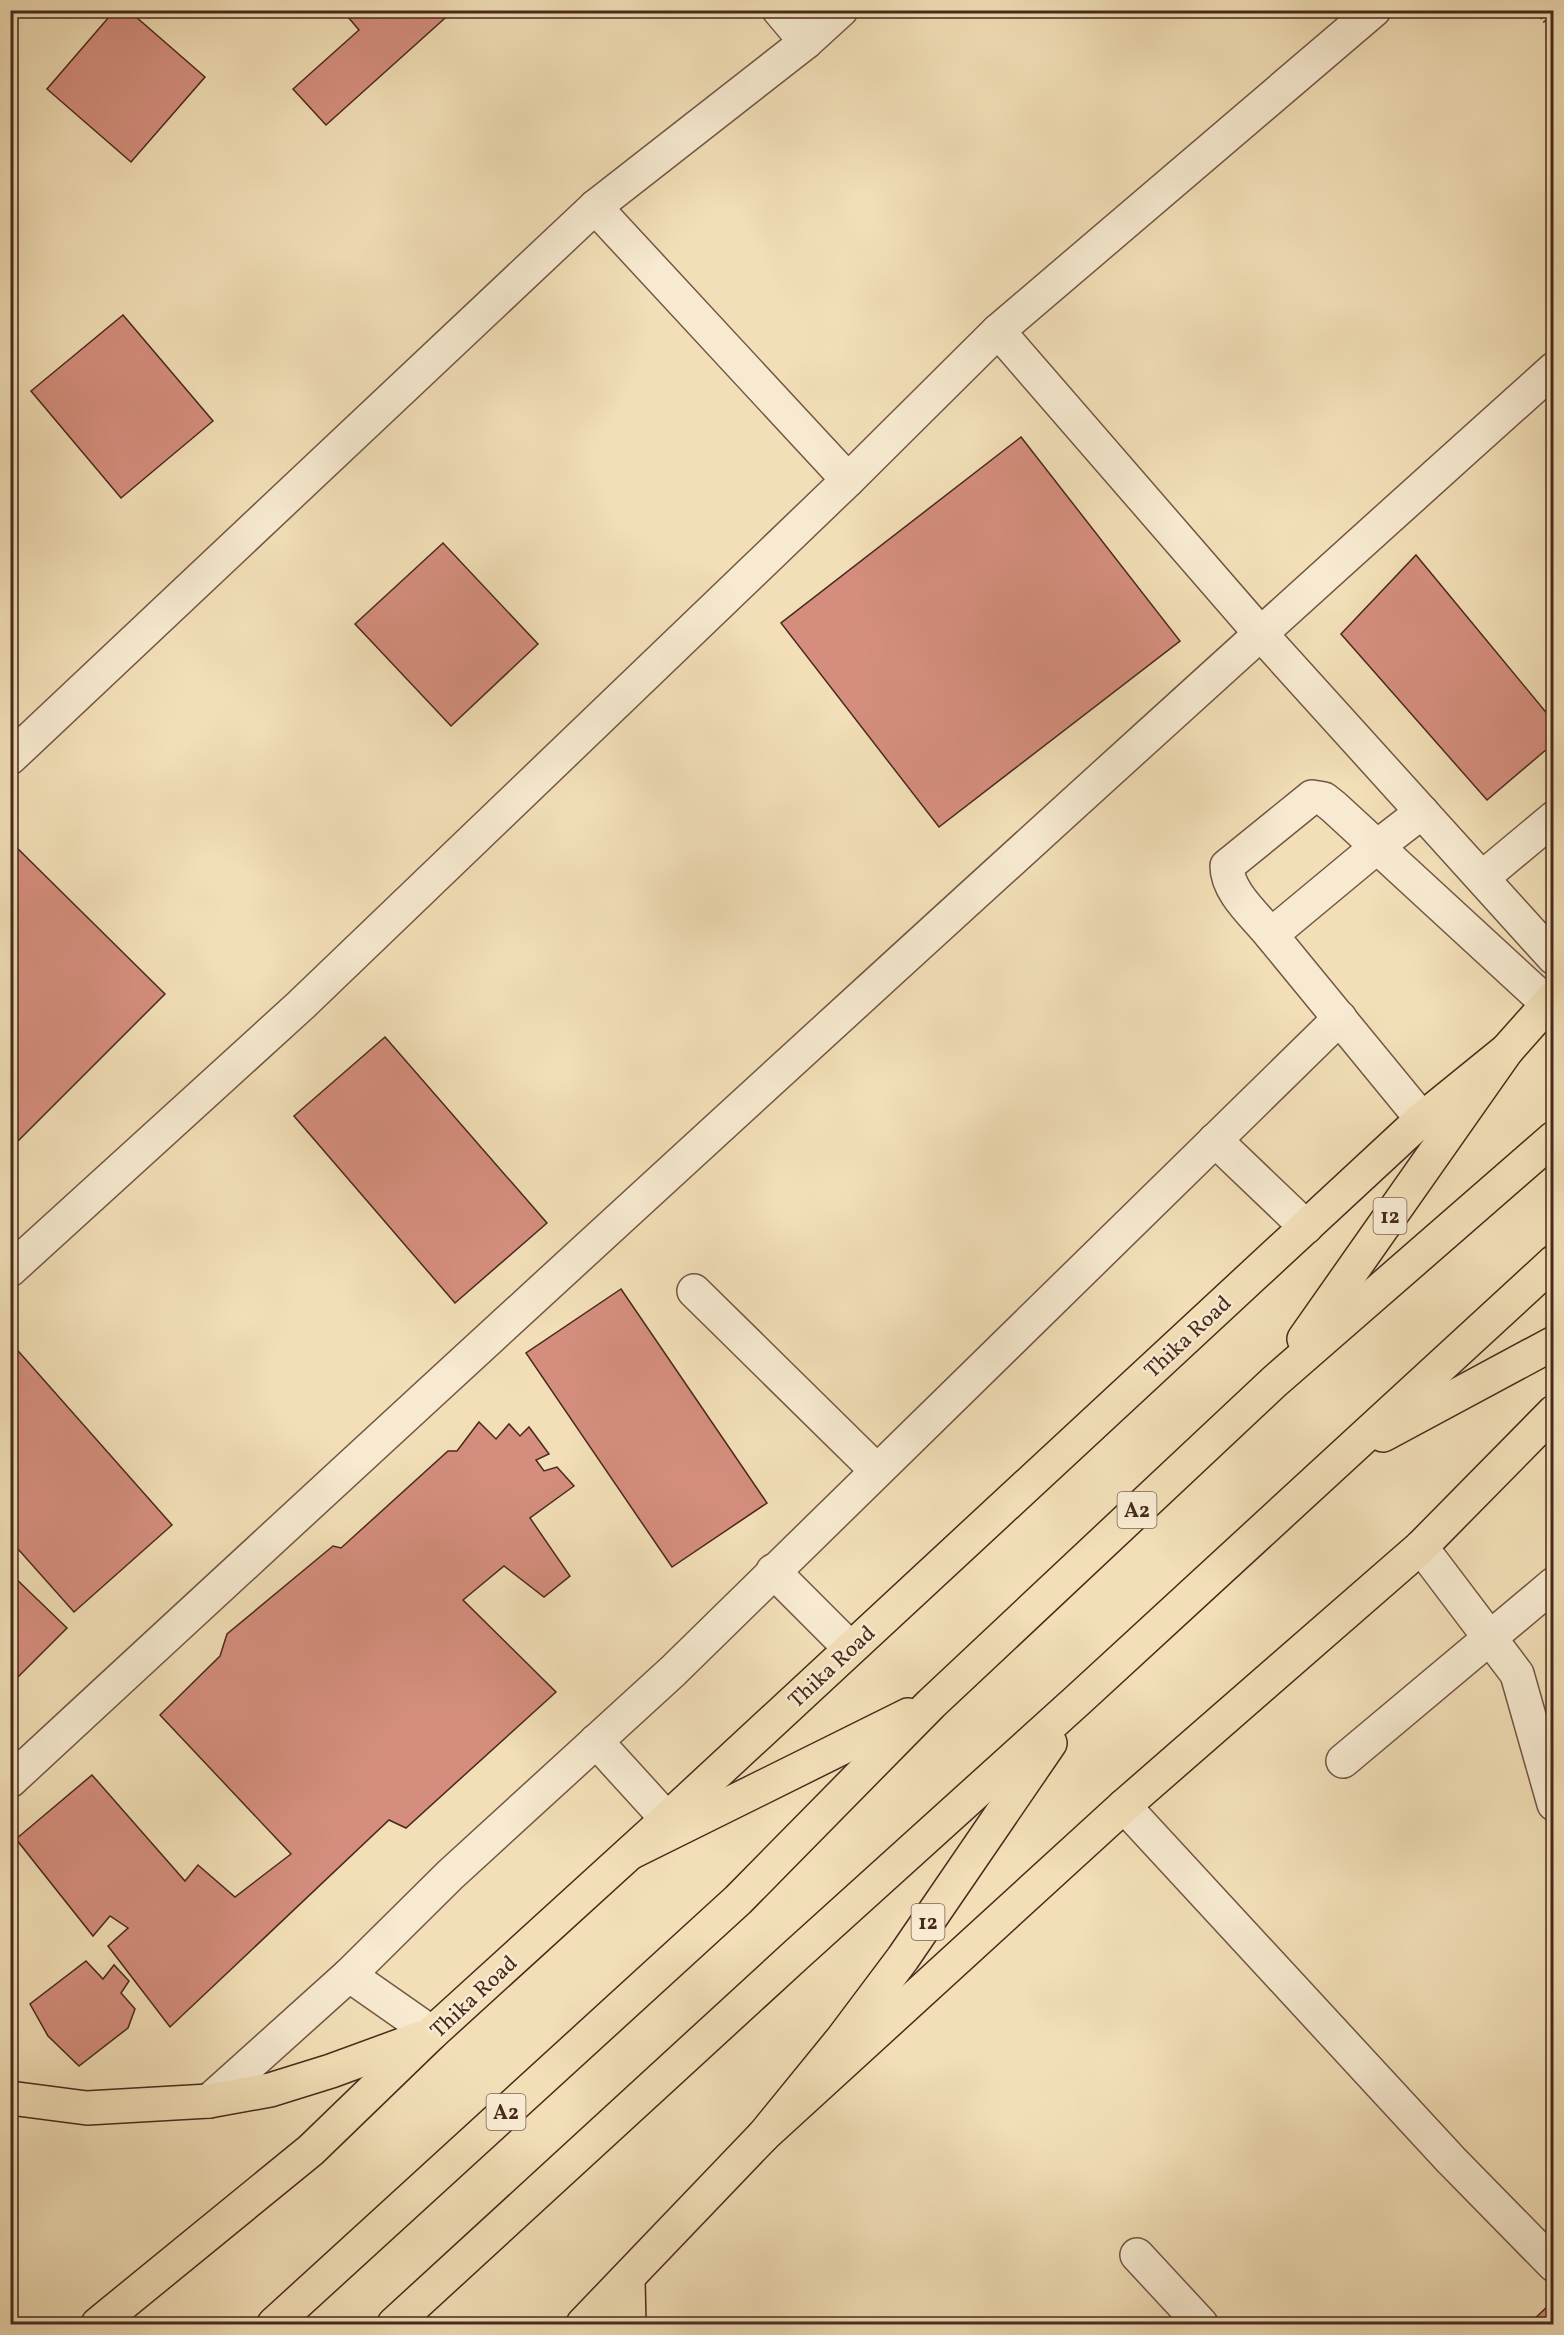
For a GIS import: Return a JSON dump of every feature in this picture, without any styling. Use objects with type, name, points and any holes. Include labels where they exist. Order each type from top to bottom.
[{"type":"main road","name":"Thika Road","points":[[98,2325],[311,2150],[432,2033],[667,1819],[1422,1119],[1507,1050],[1551,1000]]},
{"type":"main road","name":"12","points":[[1274,1382],[1507,1050]]},
{"type":"main road","name":"A2","points":[[274,2325],[738,1900],[931,1704],[1274,1382],[1554,1138]]},
{"type":"main road","points":[[394,2325],[796,1954],[1079,1699],[1554,1262]]},
{"type":"main road","points":[[1340,1458],[1554,1343]]},
{"type":"main road","points":[[583,2325],[764,2136],[1124,1806],[1421,1546],[1554,1412]]},
{"type":"main road","name":"12","points":[[764,2136],[843,2038],[903,1958],[1079,1699]]},
{"type":"main road","points":[[630,1853],[931,1704]]},
{"type":"main road","points":[[10,2098],[87,2108],[208,2101],[270,2090],[331,2071],[432,2033]]},
{"type":"main road","points":[[628,2280],[629,2325]]},
{"type":"street","points":[[779,10],[806,42]]},
{"type":"street","points":[[10,758],[595,207],[806,42],[841,10]]},
{"type":"street","points":[[10,1270],[301,1005],[848,480],[998,331],[1374,10]]},
{"type":"street","points":[[595,207],[848,480]]},
{"type":"street","points":[[998,331],[1260,633],[1554,958]]},
{"type":"street","points":[[10,1781],[640,1198],[1260,633],[1554,369]]},
{"type":"street","points":[[1422,1119],[1233,888],[1227,878],[1227,866],[1312,797],[1323,799],[1551,1000]]},
{"type":"street","points":[[1271,935],[1422,812]]},
{"type":"street","points":[[1482,878],[1554,818]]},
{"type":"street","points":[[208,2101],[349,1975],[450,1875],[673,1671],[1340,1018]]},
{"type":"street","points":[[1215,1140],[1306,1227]]},
{"type":"street","points":[[694,1291],[876,1470]]},
{"type":"street","points":[[1421,1546],[1517,1674],[1554,1804]]},
{"type":"street","points":[[773,1572],[850,1648]]},
{"type":"street","points":[[1343,1761],[1554,1584]]},
{"type":"street","points":[[596,1741],[667,1819]]},
{"type":"street","points":[[1124,1806],[1451,2160],[1554,2265]]},
{"type":"street","points":[[349,1975],[432,2033]]},
{"type":"street","points":[[1137,2255],[1201,2325]]},
{"type":"path","points":[[1536,10],[1554,33]]},
{"type":"building","points":[[115,10],[128,10],[205,77],[131,162],[47,89]]},
{"type":"building","points":[[342,10],[454,10],[326,125],[293,89],[359,30]]},
{"type":"building","points":[[123,315],[213,421],[121,498],[31,391]]},
{"type":"building","points":[[1021,437],[1180,641],[939,827],[781,623]]},
{"type":"building","points":[[443,543],[538,644],[451,726],[355,624]]},
{"type":"building","points":[[1416,555],[1554,722],[1554,743],[1487,800],[1341,634]]},
{"type":"building","points":[[10,841],[165,994],[10,1149]]},
{"type":"building","points":[[385,1037],[547,1223],[455,1303],[294,1116]]},
{"type":"building","points":[[621,1289],[767,1503],[672,1567],[526,1353]]},
{"type":"building","points":[[12,1344],[172,1525],[74,1612],[10,1540],[10,1346]]},
{"type":"building","points":[[479,1422],[496,1439],[509,1424],[520,1436],[529,1427],[549,1454],[536,1460],[544,1471],[557,1467],[574,1486],[530,1518],[570,1576],[544,1597],[504,1566],[463,1600],[556,1692],[406,1828],[389,1820],[170,2027],[108,1946],[128,1928],[110,1916],[93,1936],[16,1839],[92,1775],[185,1881],[198,1865],[235,1897],[291,1854],[160,1715],[220,1656],[227,1634],[333,1546],[341,1548],[448,1451],[457,1451]]},
{"type":"building","points":[[10,1573],[67,1628],[17,1678],[10,1671]]},
{"type":"building","points":[[86,1961],[103,1979],[114,1965],[129,1981],[121,1993],[135,2009],[128,2028],[79,2066],[48,2036],[30,2004]]},
{"type":"building","points":[[1549,2305],[1554,2309],[1554,2324],[1529,2324]]}]
